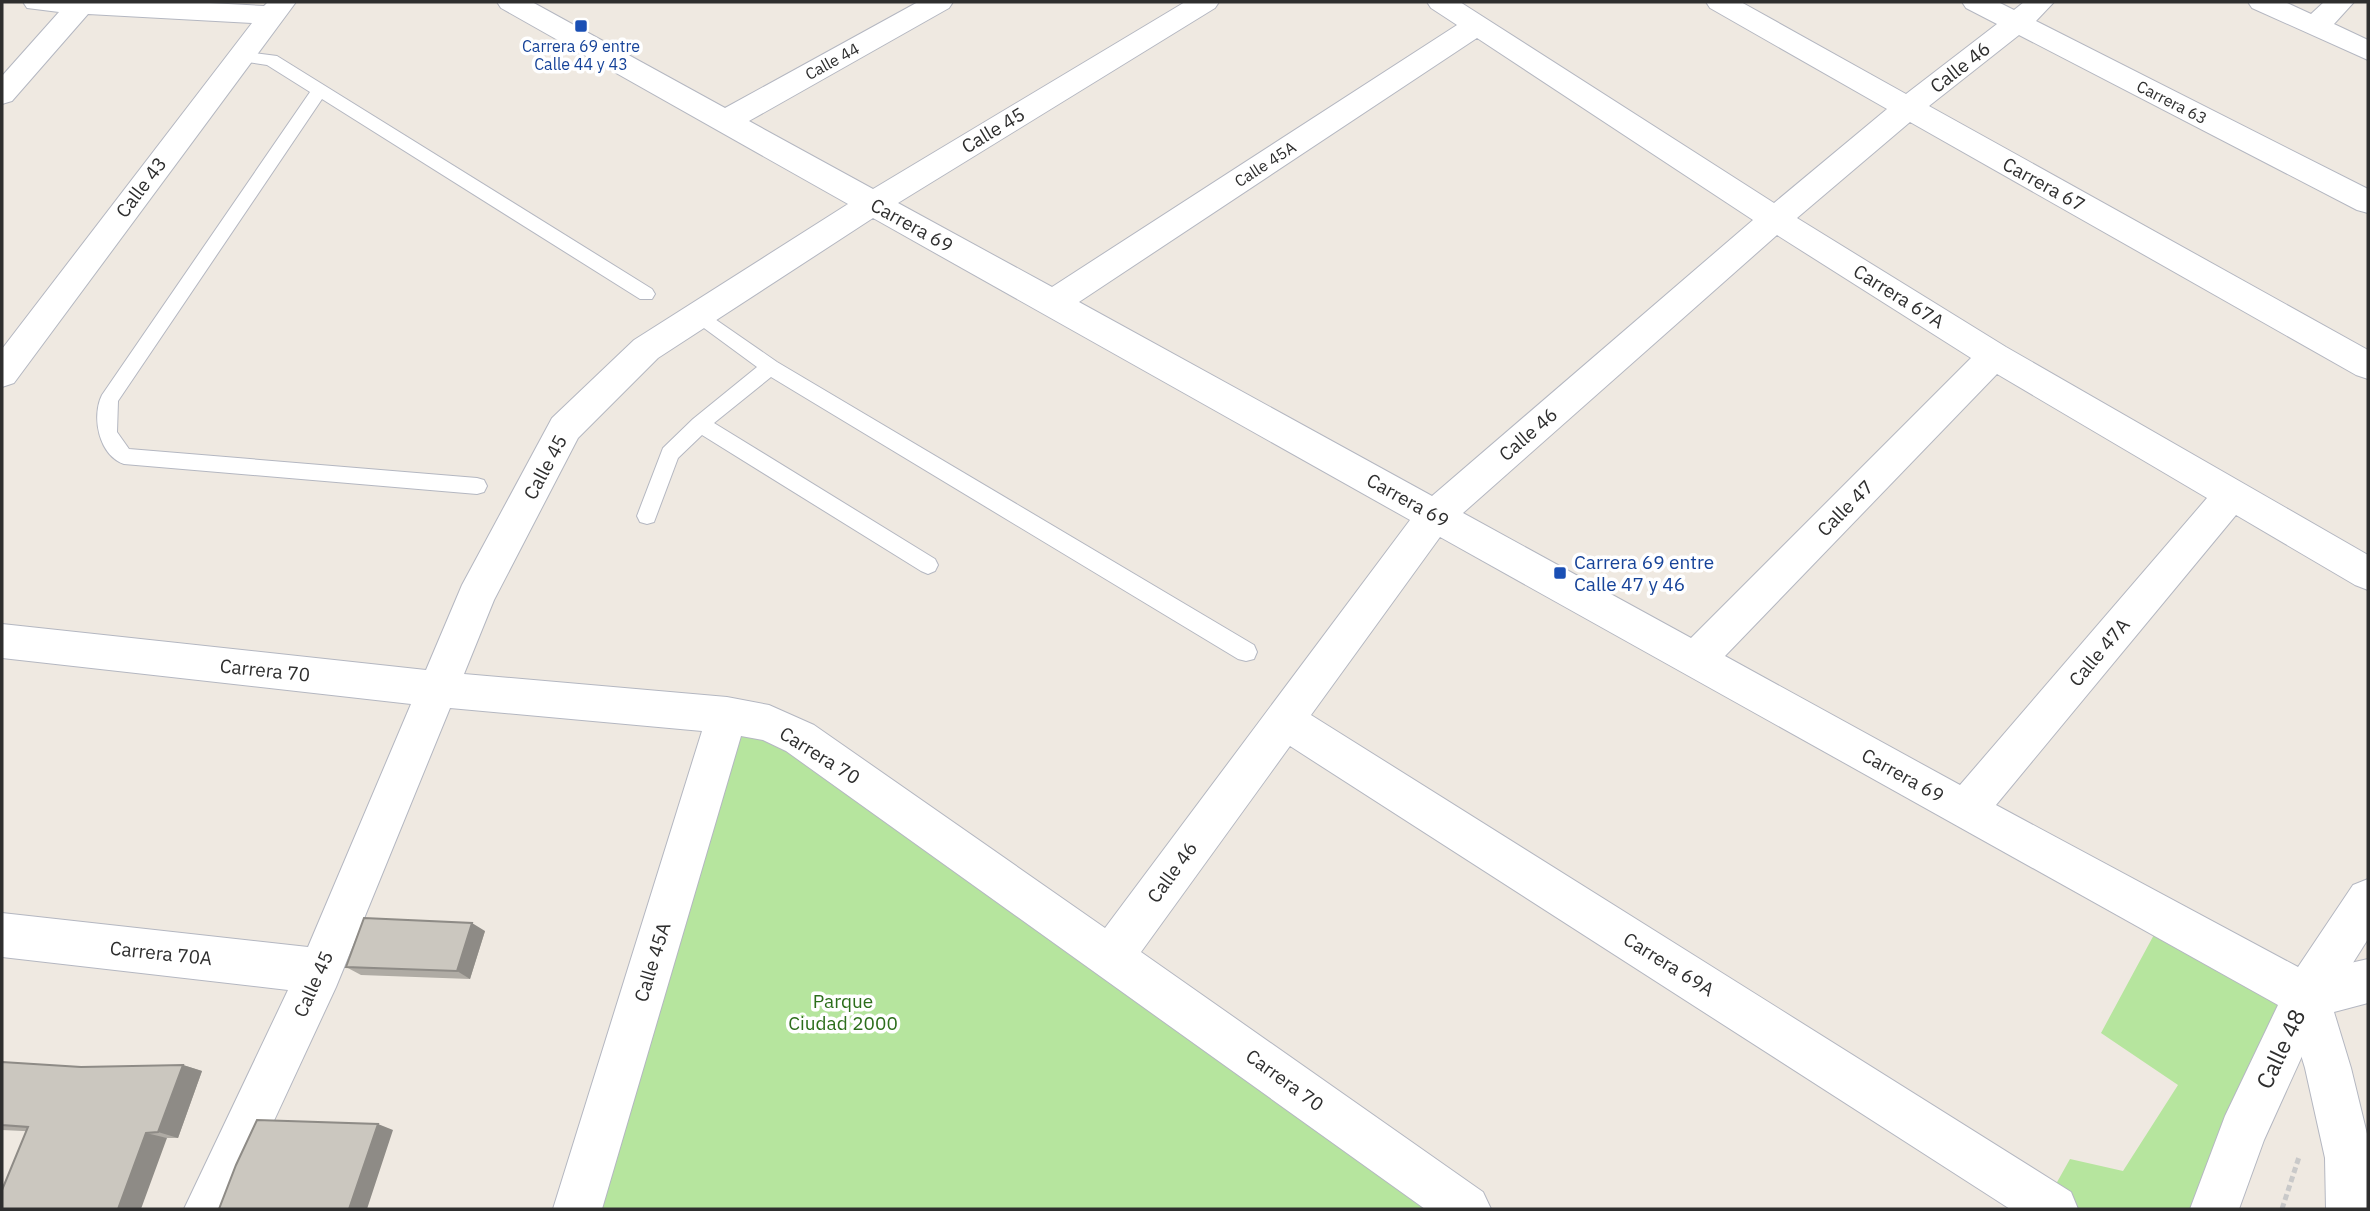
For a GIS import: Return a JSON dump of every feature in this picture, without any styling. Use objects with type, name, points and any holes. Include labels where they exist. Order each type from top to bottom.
[{"type":"street","points":[[37,2],[276,8]]},
{"type":"street","name":"Carrera 69","points":[[510,2],[1965,810],[2306,996]]},
{"type":"street","name":"Calle 44","points":[[725,121],[939,2]]},
{"type":"street","name":"Carrera 67A","points":[[1441,2],[1775,219],[1994,356],[2368,574]]},
{"type":"street","name":"Carrera 67","points":[[1720,2],[2368,366]]},
{"type":"street","name":"Carrera 63","points":[[1976,2],[2029,13],[2368,202]]},
{"type":"street","points":[[2262,2],[2368,51]]},
{"type":"street","points":[[2315,26],[2340,2]]},
{"type":"street","points":[[2,94],[81,4]]},
{"type":"street","name":"Calle 45","points":[[208,1209],[320,971],[476,597],[565,428],[646,349],[873,203],[1192,4]]},
{"type":"street","name":"Calle 43","points":[[2,374],[276,8]]},
{"type":"street","name":"Calle 46","points":[[1111,956],[1435,515],[1775,219],[1908,107],[2029,13]]},
{"type":"street","name":"Calle 45A","points":[[1053,303],[1477,25]]},
{"type":"street","name":"Calle 47","points":[[1695,660],[1994,356]]},
{"type":"street","name":"Calle 47A","points":[[1965,810],[2232,494]]},
{"type":"street","name":"Carrera 70","points":[[2,641],[438,689],[726,715],[769,723],[800,738],[1466,1209]]},
{"type":"street","name":"Calle 45A","points":[[577,1209],[726,715]]},
{"type":"street","name":"Carrera 69A","points":[[1284,720],[2054,1209]]},
{"type":"street","name":"Calle 48","points":[[2215,1209],[2242,1133],[2306,996],[2368,900]]},
{"type":"street","name":"Carrera 70A","points":[[2,935],[320,971]]},
{"type":"street","points":[[2350,1209],[2348,1158],[2328,1068],[2306,996],[2368,981]]},
{"type":"street","points":[[2363,1209],[2368,1200]]},
{"type":"lane","points":[[240,56],[271,60],[646,294]]},
{"type":"lane","points":[[321,92],[313,98],[109,400],[107,434],[124,456],[477,486]]},
{"type":"lane","points":[[699,315],[770,367],[1246,652]]},
{"type":"lane","points":[[647,516],[670,454],[700,424],[770,367]]},
{"type":"lane","points":[[700,424],[928,565]]},
{"type":"green space","name":"Parque Ciudad 2000","points":[[727,715],[769,723],[1111,956],[1466,1209],[577,1209]]},
{"type":"green space","points":[[2163,918],[2306,996],[2242,1133],[2215,1209],[2042,1209],[2070,1159],[2123,1171],[2178,1085],[2101,1033]]},
{"type":"building","points":[[364,918],[472,923],[457,971],[346,967]]},
{"type":"building","points":[[2,1062],[81,1067],[183,1065],[158,1132],[146,1133],[118,1209],[2,1209],[2,1190],[28,1127],[2,1125]]},
{"type":"building","points":[[257,1120],[378,1124],[349,1209],[219,1209]]},
{"type":"place","name":"Carrera 69 entre Calle 44 y 43","points":[[581,26]]},
{"type":"place","name":"Carrera 69 entre Calle 47 y 46","points":[[1560,573]]}]
